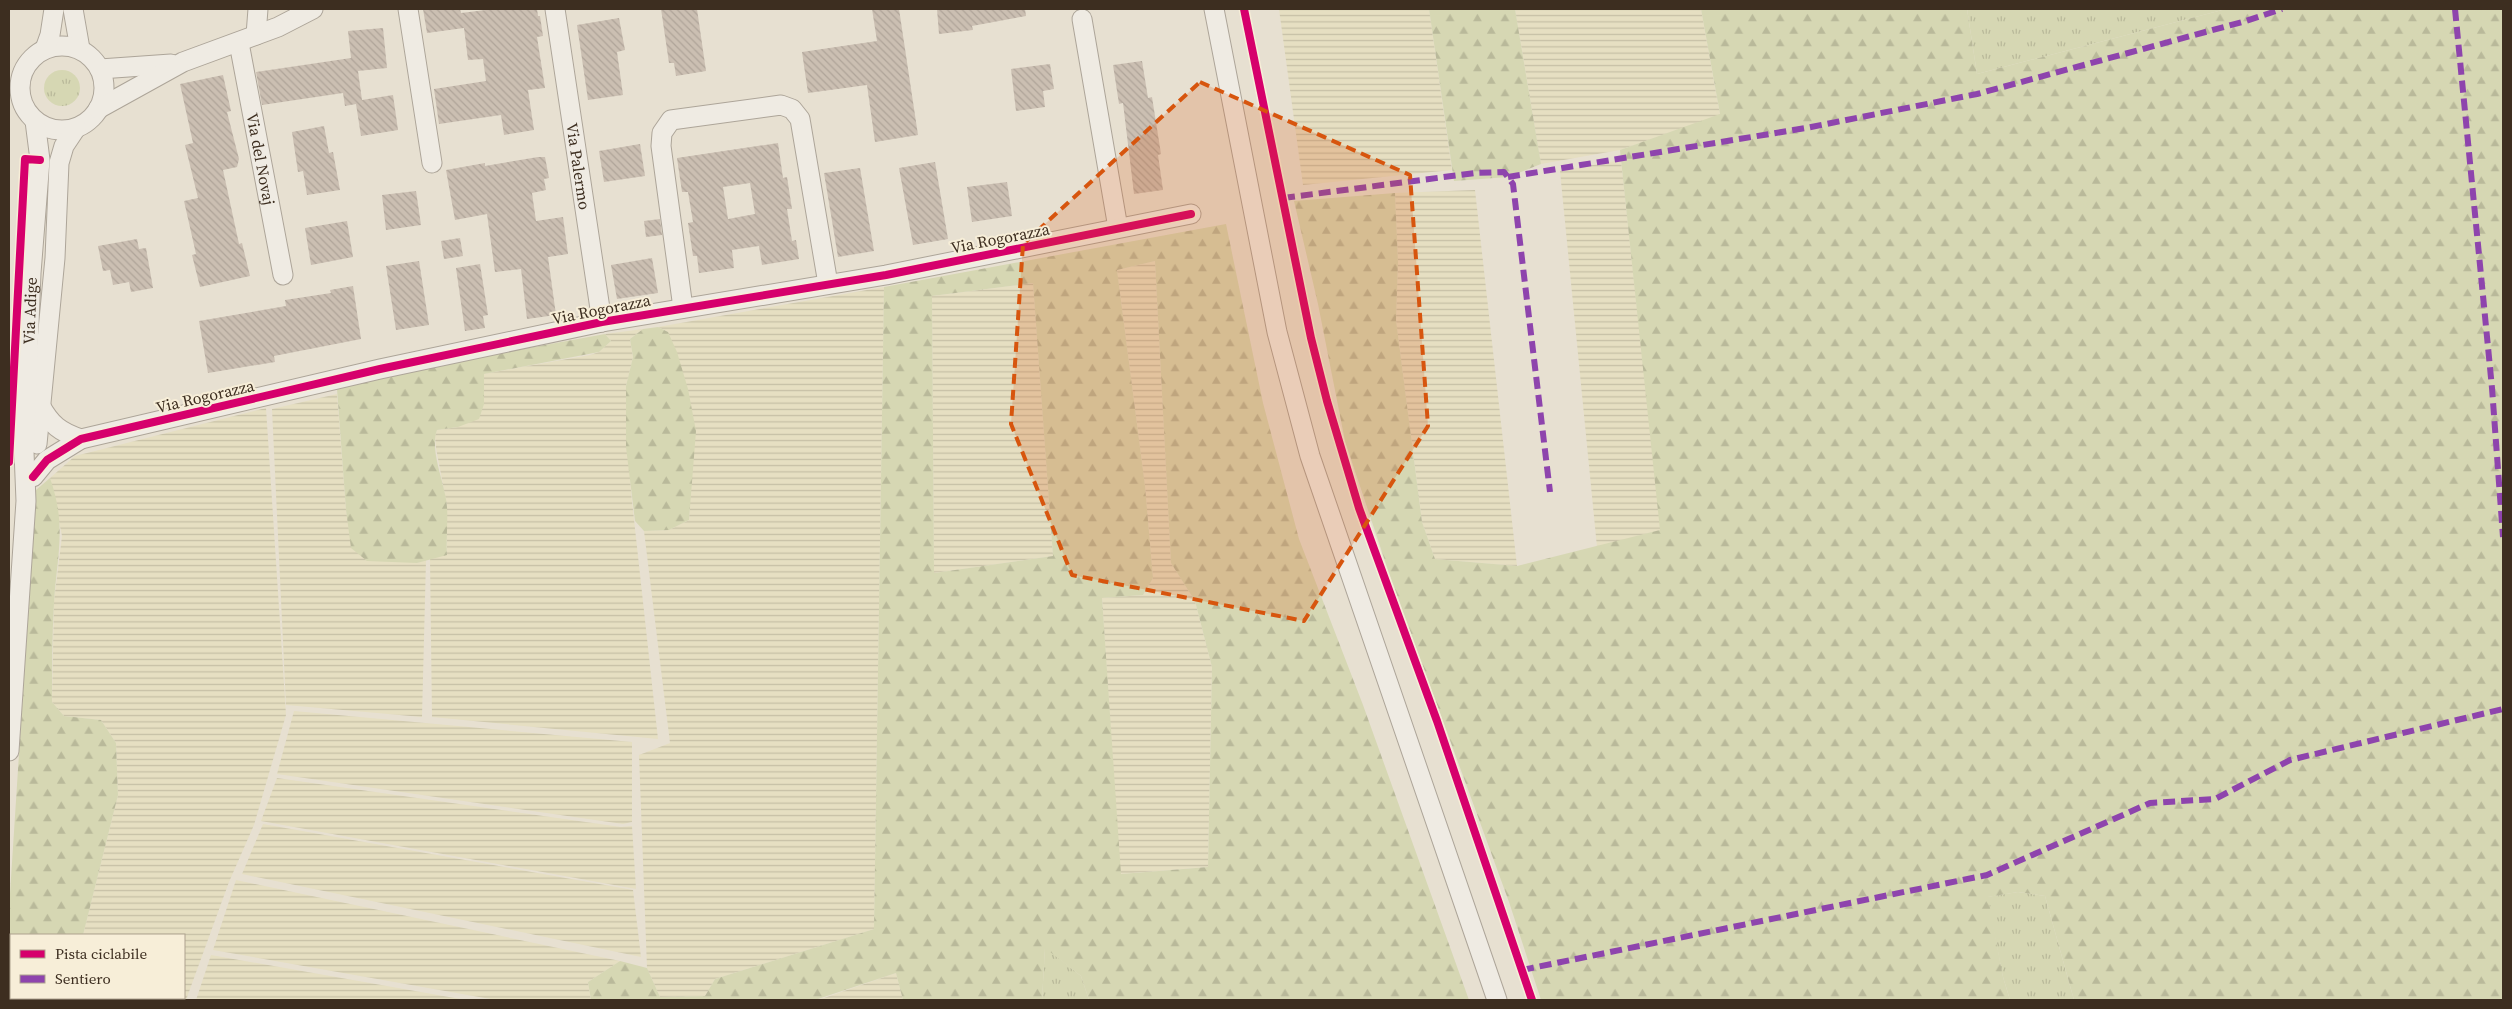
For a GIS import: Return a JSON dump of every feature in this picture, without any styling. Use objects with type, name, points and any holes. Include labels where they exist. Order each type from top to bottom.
[{"type":"street","points":[[45,49],[50,35],[54,9]]},
{"type":"street","points":[[72,9],[80,50]]},
{"type":"street","name":"Via del Novaj","points":[[258,9],[248,39],[283,275]]},
{"type":"street","points":[[9,99],[48,128],[62,130],[76,128],[89,120],[98,109],[183,62],[278,27],[314,9]]},
{"type":"street","points":[[408,9],[432,163]]},
{"type":"street","name":"Via Palermo","points":[[555,9],[602,322]]},
{"type":"street","points":[[1214,9],[1277,332],[1310,456],[1497,1000]]},
{"type":"street","points":[[1082,20],[1118,228]]},
{"type":"street","points":[[9,69],[28,62],[45,49],[68,46],[80,50],[91,58],[100,69],[104,89],[98,109]]},
{"type":"street","points":[[28,62],[20,78],[19,94],[30,116]]},
{"type":"street","points":[[100,69],[183,62]]},
{"type":"street","points":[[683,308],[661,146],[662,133],[671,120],[781,105],[792,109],[800,118],[828,284]]},
{"type":"street","name":"Via Adige","points":[[9,751],[26,501],[24,452],[31,274],[40,160],[30,116]]},
{"type":"street","name":"Via Adige","points":[[26,501],[34,477],[55,258],[58,162],[64,146],[76,128]]},
{"type":"street","name":"Via Rogorazza","points":[[34,477],[47,460],[81,439],[380,369],[602,322],[886,275],[1191,214]]},
{"type":"street","points":[[40,405],[49,421],[66,434],[81,439]]},
{"type":"highlighted area","points":[[1200,82],[1410,175],[1428,426],[1304,621],[1072,575],[1011,424],[1023,244]]},
{"type":"shaded area","points":[[1279,9],[1429,9],[1452,170],[1303,185]]},
{"type":"shaded area","points":[[1515,9],[1701,9],[1720,115],[1620,150],[1541,164]]},
{"type":"shaded area","points":[[1621,160],[1661,530],[1597,547],[1560,171]]},
{"type":"shaded area","points":[[1475,190],[1517,566],[1435,559],[1422,522],[1396,320],[1398,262],[1395,193]]},
{"type":"shaded area","points":[[1155,261],[1171,563],[1195,601],[1212,667],[1208,867],[1120,874],[1102,598],[1143,595],[1153,578],[1145,486],[1117,270]]},
{"type":"shaded area","points":[[1033,283],[1053,556],[934,573],[932,296]]},
{"type":"shaded area","points":[[884,287],[874,929],[715,979],[705,996],[660,997],[647,968],[639,755],[670,743],[644,531],[669,530],[689,520],[691,484],[668,332],[658,327]]},
{"type":"shaded area","points":[[643,329],[630,339],[633,357],[626,386],[631,492],[658,739],[432,717],[430,559],[447,554],[447,506],[436,448],[435,436],[437,430],[458,427],[483,385],[483,374],[590,355],[599,352],[611,341],[605,334]]},
{"type":"shaded area","points":[[337,394],[346,510],[352,548],[417,563],[426,560],[422,717],[286,705],[272,409]]},
{"type":"shaded area","points":[[266,408],[286,715],[254,825],[229,882],[186,1000],[68,1000],[185,999],[185,934],[83,934],[118,795],[116,743],[101,720],[64,716],[52,702],[54,601],[62,536],[50,478],[75,456]]},
{"type":"shaded area","points":[[294,711],[632,742],[632,822],[623,824],[277,774]]},
{"type":"shaded area","points":[[277,778],[621,827],[632,826],[636,889],[261,821]]},
{"type":"shaded area","points":[[263,824],[633,890],[641,957],[242,874]]},
{"type":"shaded area","points":[[236,880],[620,961],[588,982],[591,1000],[496,1000],[213,950]]},
{"type":"shaded area","points":[[211,955],[466,1000],[196,1000]]},
{"type":"shaded area","points":[[896,973],[903,1000],[815,1000],[824,998]]},
{"type":"green space","points":[[1429,9],[1515,9],[1541,164],[1508,177],[1454,181]]},
{"type":"green space","points":[[1701,9],[1967,9],[1977,74],[2226,9],[2503,9],[2503,1000],[2074,1000],[2045,896],[2018,892],[1988,897],[2003,977],[2010,1000],[1541,1000],[1509,902],[1388,570],[1345,441],[1318,304],[1294,201],[1395,193],[1398,262],[1396,320],[1422,522],[1435,559],[1517,566],[1660,530],[1620,150],[1720,114]]},
{"type":"green space","points":[[1967,9],[2226,9],[1977,74]]},
{"type":"green space","points":[[62,70],[69,71],[75,75],[79,81],[79,95],[75,101],[69,105],[62,106],[55,105],[49,101],[45,95],[44,88],[45,81],[49,75],[55,71]]},
{"type":"green space","points":[[1226,224],[1263,403],[1299,539],[1363,705],[1469,1000],[1089,1000],[1081,976],[1045,948],[1042,1000],[903,1000],[896,973],[815,1000],[591,1000],[588,982],[620,961],[647,968],[660,997],[705,996],[715,979],[874,929],[884,287]],"holes":[[[1155,261],[1171,563],[1195,601],[1212,667],[1208,867],[1121,874],[1102,598],[1143,595],[1153,578],[1145,486],[1117,270]],[[1033,283],[1053,556],[934,573],[932,296]]]},
{"type":"green space","points":[[658,327],[668,332],[677,352],[688,389],[696,431],[689,520],[669,530],[644,531],[635,521],[626,447],[626,386],[633,357],[630,339],[643,329]]},
{"type":"green space","points":[[605,334],[611,341],[599,352],[484,374],[484,404],[479,419],[458,427],[437,430],[435,438],[436,458],[447,507],[447,555],[417,563],[367,561],[351,548],[346,510],[337,389],[479,357]]},
{"type":"green space","points":[[50,478],[60,526],[53,615],[52,702],[64,716],[101,720],[116,743],[118,795],[83,934],[10,934],[10,999],[68,1000],[9,1000],[9,909],[36,490]]},
{"type":"green space","points":[[2018,892],[2045,896],[2074,1000],[2010,1000],[2003,977],[1987,897]]},
{"type":"green space","points":[[1045,947],[1081,976],[1089,1000],[1042,1000]]},
{"type":"building","points":[[423,9],[460,9],[461,13],[494,9],[537,9],[543,36],[537,37],[545,88],[528,90],[534,130],[504,135],[501,115],[439,124],[434,89],[486,81],[483,59],[468,60],[464,28],[427,33]]},
{"type":"building","points":[[661,9],[697,9],[706,71],[676,76],[674,63],[669,63]]},
{"type":"building","points":[[872,9],[899,9],[918,135],[875,142],[867,85],[808,93],[802,52],[877,41]]},
{"type":"building","points":[[937,9],[1025,9],[1026,16],[972,26],[973,30],[939,34]]},
{"type":"building","points":[[619,18],[625,50],[617,52],[623,95],[588,100],[577,25]]},
{"type":"building","points":[[383,28],[387,68],[358,71],[362,100],[393,95],[398,130],[361,136],[356,104],[345,106],[343,93],[262,105],[256,72],[351,58],[348,31]]},
{"type":"building","points":[[1142,61],[1148,98],[1152,97],[1161,154],[1158,155],[1163,190],[1134,194],[1123,103],[1119,104],[1113,65]]},
{"type":"building","points":[[1050,64],[1054,89],[1043,91],[1045,107],[1016,111],[1011,69]]},
{"type":"building","points":[[223,75],[231,111],[227,112],[239,159],[237,167],[223,170],[239,244],[242,243],[250,276],[200,287],[192,255],[196,254],[184,201],[198,198],[185,145],[193,143],[180,84]]},
{"type":"building","points":[[324,126],[329,153],[333,152],[340,190],[307,195],[303,171],[298,172],[292,132]]},
{"type":"building","points":[[778,143],[783,178],[787,177],[792,209],[787,209],[792,241],[796,240],[799,259],[762,265],[759,246],[732,250],[734,268],[699,273],[697,256],[693,256],[688,223],[693,222],[688,192],[682,192],[677,158]],"holes":[[[750,183],[755,214],[728,219],[723,187]]]},
{"type":"building","points":[[640,144],[645,176],[604,182],[599,151]]},
{"type":"building","points":[[545,157],[549,178],[544,179],[546,190],[532,193],[536,221],[563,217],[568,254],[548,257],[556,315],[527,319],[521,269],[495,272],[487,214],[455,220],[446,170]]},
{"type":"building","points":[[935,162],[948,239],[913,245],[899,168]]},
{"type":"building","points":[[860,168],[874,251],[838,257],[824,173]]},
{"type":"building","points":[[1007,182],[1012,216],[972,222],[967,187]]},
{"type":"building","points":[[416,191],[421,225],[386,230],[382,195]]},
{"type":"building","points":[[660,219],[662,235],[646,237],[644,221]]},
{"type":"building","points":[[347,221],[353,257],[311,265],[305,228]]},
{"type":"building","points":[[460,238],[463,256],[444,259],[441,241]]},
{"type":"building","points":[[137,239],[139,249],[146,248],[153,288],[131,292],[129,282],[113,285],[110,270],[103,271],[98,246]]},
{"type":"building","points":[[652,258],[658,293],[617,299],[611,265]]},
{"type":"building","points":[[419,261],[429,325],[396,330],[386,266]]},
{"type":"building","points":[[480,264],[488,315],[483,316],[485,328],[465,331],[456,268]]},
{"type":"building","points":[[353,286],[361,339],[274,356],[275,362],[208,373],[199,321],[286,306],[285,300],[331,293],[330,290]]},
{"type":"marked path","points":[[1508,177],[1806,128],[1977,94],[2246,21],[2282,9]]},
{"type":"marked path","points":[[2455,9],[2492,388],[2503,537]]},
{"type":"marked path","points":[[1283,198],[1475,173],[1504,172],[1513,184],[1550,492]]},
{"type":"marked path","points":[[1522,970],[1987,875],[2150,803],[2215,799],[2290,760],[2503,709]]},
{"type":"cycle path","points":[[1244,9],[1311,338],[1327,401],[1359,508],[1437,721],[1532,1000]]},
{"type":"cycle path","points":[[9,462],[25,159],[40,160]]},
{"type":"cycle path","points":[[33,477],[47,460],[81,439],[380,369],[602,322],[886,275],[1191,214]]}]
